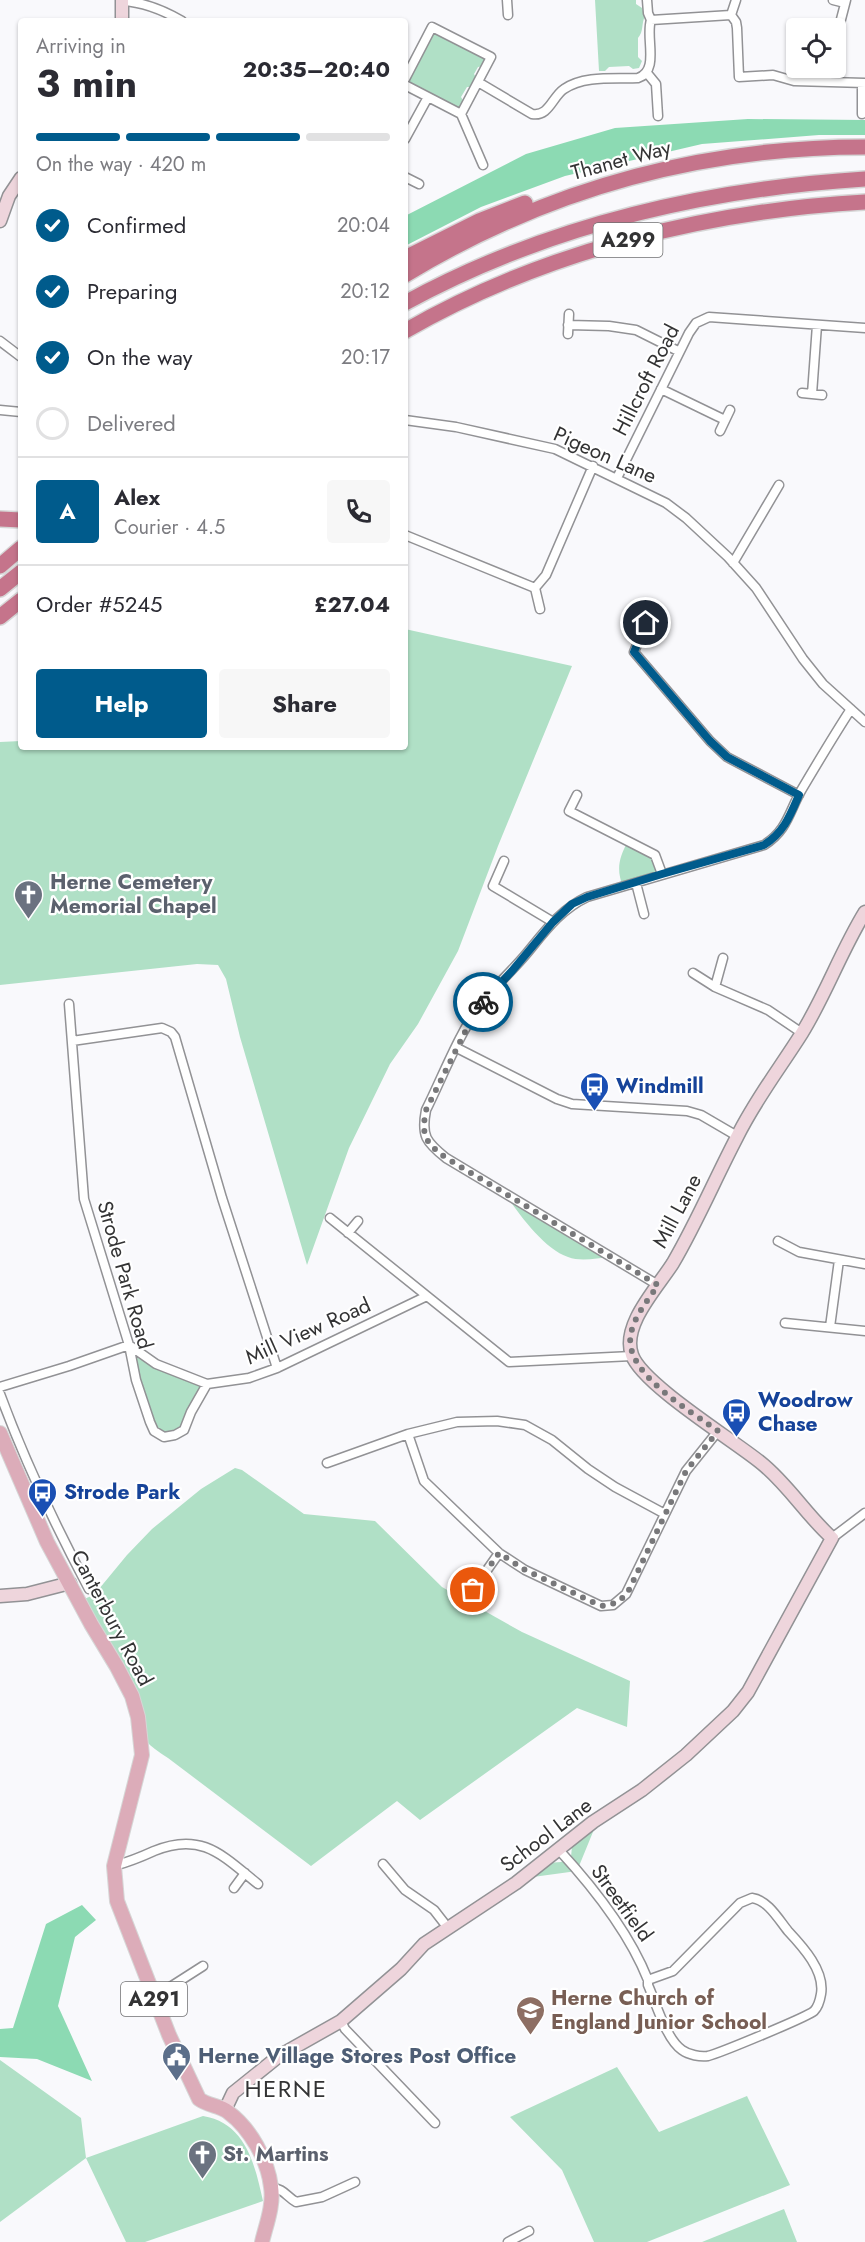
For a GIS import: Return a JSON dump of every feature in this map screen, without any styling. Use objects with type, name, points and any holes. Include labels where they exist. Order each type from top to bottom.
[{"type":"highway","name":"Thanet Way","points":[[408,273],[483,232],[571,195],[648,172],[735,155],[791,149],[865,147]]},
{"type":"highway","name":"A299","points":[[408,302],[512,254],[574,232],[643,212],[751,190],[865,179]]},
{"type":"highway","points":[[408,256],[479,221],[546,194],[571,195]]},
{"type":"highway","name":"A299","points":[[408,329],[440,312],[517,278],[628,240],[702,222],[756,213],[865,202]]},
{"type":"highway","points":[[0,519],[18,520]]},
{"type":"highway","points":[[0,566],[18,551]]},
{"type":"highway","points":[[0,589],[18,574]]},
{"type":"highway","points":[[0,617],[18,602]]},
{"type":"main road","name":"Canterbury Road","points":[[0,1433],[33,1512],[132,1696],[141,1735],[142,1755],[138,1780],[114,1866]]},
{"type":"main road","name":"A291","points":[[114,1866],[117,1901],[153,1998],[199,2099],[207,2105],[225,2110],[237,2119],[251,2136],[263,2159],[272,2188],[269,2215],[262,2242]]},
{"type":"street","points":[[122,18],[122,0],[150,6],[176,18]]},
{"type":"street","points":[[507,0],[508,15]]},
{"type":"street","points":[[478,82],[537,115],[546,111],[555,97],[570,85],[584,81],[638,78],[647,73],[650,67],[651,20],[647,0]]},
{"type":"street","points":[[731,15],[736,0]]},
{"type":"street","points":[[833,0],[845,2],[841,18]]},
{"type":"street","points":[[651,20],[731,15]]},
{"type":"street","points":[[731,15],[737,28],[740,77],[773,75],[794,81],[864,83],[862,114]]},
{"type":"street","points":[[408,73],[432,27],[490,57],[461,114]]},
{"type":"street","points":[[647,73],[656,84],[658,116]]},
{"type":"street","points":[[408,86],[461,114],[483,165]]},
{"type":"street","points":[[408,134],[428,97]]},
{"type":"street","points":[[408,178],[419,184]]},
{"type":"street","points":[[0,221],[9,196],[18,182]]},
{"type":"street","points":[[568,334],[569,314]]},
{"type":"street","name":"Hillcroft Road","points":[[617,478],[678,351],[696,323],[708,317],[865,328]]},
{"type":"street","points":[[568,325],[609,326],[636,330],[678,351]]},
{"type":"street","points":[[812,394],[817,325]]},
{"type":"street","points":[[0,341],[18,355]]},
{"type":"street","points":[[661,388],[725,420]]},
{"type":"street","points":[[802,393],[822,395]]},
{"type":"street","points":[[0,410],[18,412]]},
{"type":"street","points":[[720,431],[730,410]]},
{"type":"street","name":"Pigeon Lane","points":[[408,421],[555,448],[666,503],[686,518],[756,588],[803,659],[823,684],[865,722]]},
{"type":"street","points":[[535,588],[546,575],[594,466]]},
{"type":"street","points":[[733,563],[779,485]]},
{"type":"street","points":[[408,536],[535,588]]},
{"type":"street","points":[[535,588],[540,609]]},
{"type":"street","points":[[646,623],[634,652],[710,741],[727,757],[799,795]]},
{"type":"street","points":[[658,1285],[446,1158],[429,1145],[424,1135],[423,1123],[426,1110],[481,1004],[553,922],[572,904],[587,897],[764,845],[777,837],[850,709]]},
{"type":"street","points":[[577,795],[569,811],[655,855],[662,874]]},
{"type":"street","points":[[504,861],[493,886],[553,922]]},
{"type":"street","points":[[636,884],[644,914]]},
{"type":"street","name":"Mill Lane","points":[[632,1356],[631,1333],[635,1321],[697,1218],[737,1136],[802,1033],[865,912]]},
{"type":"street","points":[[715,987],[723,958]]},
{"type":"street","points":[[693,973],[715,987],[768,1010],[802,1033]]},
{"type":"street","name":"Strode Park Road","points":[[69,1004],[84,1199],[129,1345],[136,1380],[154,1431],[164,1437],[184,1430],[207,1384]]},
{"type":"street","points":[[72,1041],[162,1028],[171,1032],[175,1037],[222,1198],[277,1368]]},
{"type":"street","points":[[457,1047],[557,1099],[572,1104],[687,1111],[701,1115],[737,1136]]},
{"type":"street","points":[[330,1218],[509,1362],[632,1356],[648,1378],[762,1463],[832,1538],[865,1513]]},
{"type":"street","points":[[348,1233],[358,1221]]},
{"type":"street","points":[[778,1241],[799,1252],[865,1264]]},
{"type":"street","points":[[830,1327],[839,1260]]},
{"type":"street","name":"Mill View Road","points":[[129,1345],[156,1364],[207,1384],[249,1378],[277,1368],[427,1296]]},
{"type":"street","points":[[785,1323],[865,1331]]},
{"type":"street","points":[[0,1387],[129,1345]]},
{"type":"street","name":"Canterbury Road","points":[[0,1394],[38,1489],[84,1571],[89,1589]]},
{"type":"street","points":[[327,1464],[408,1434],[457,1422],[497,1421],[525,1425],[552,1440],[615,1487],[665,1514]]},
{"type":"street","points":[[408,1434],[424,1481],[499,1553],[525,1570],[601,1606],[613,1605],[627,1594],[686,1471],[718,1431]]},
{"type":"street","name":"School Lane","points":[[225,2110],[233,2093],[279,2056],[341,2021],[401,1969],[424,1944],[516,1882],[594,1822],[642,1790],[686,1755],[733,1711],[762,1670],[832,1538]]},
{"type":"street","points":[[473,1590],[499,1553]]},
{"type":"street","points":[[0,1596],[39,1592],[70,1583]]},
{"type":"street","points":[[114,1866],[180,1843],[194,1843],[207,1847],[258,1884]]},
{"type":"street","name":"Streetfield","points":[[559,1850],[577,1870],[633,1945],[669,2033],[681,2050],[699,2056],[710,2055],[813,2012],[822,1992],[818,1971],[793,1936],[764,1902],[752,1898],[740,1903],[673,1971],[648,1980]]},
{"type":"street","points":[[383,1864],[405,1890],[434,1911],[448,1928]]},
{"type":"street","points":[[234,1888],[245,1874]]},
{"type":"street","points":[[153,1998],[203,1966]]},
{"type":"street","points":[[341,2021],[345,2029],[435,2123]]},
{"type":"street","points":[[272,2188],[278,2188],[296,2202],[322,2197],[354,2182]]},
{"type":"street","points":[[508,2242],[529,2231]]},
{"type":"green space","points":[[595,0],[636,0],[636,4],[642,8],[645,16],[638,38],[638,57],[642,61],[639,68],[609,67],[605,71],[599,71]]},
{"type":"green space","points":[[432,27],[491,57],[486,66],[478,67],[474,74],[478,81],[475,87],[467,87],[461,97],[466,105],[461,114],[408,86],[408,78]]},
{"type":"green space","points":[[748,119],[865,120],[865,135],[819,135],[702,144],[565,176],[481,207],[408,244],[408,214],[526,154],[615,128]]},
{"type":"green space","points":[[408,630],[572,666],[498,846],[458,951],[418,1024],[390,1064],[349,1148],[307,1265],[240,1037],[226,979],[218,965],[197,964],[0,985],[0,742],[18,741],[18,750],[408,750]]},
{"type":"green space","points":[[628,841],[655,855],[662,874],[623,887],[619,864]]},
{"type":"green space","points":[[505,1194],[610,1257],[578,1259],[559,1253],[541,1239]]},
{"type":"green space","points":[[129,1345],[156,1364],[207,1384],[175,1435],[154,1431]]},
{"type":"green space","points":[[235,1468],[242,1470],[304,1514],[375,1521],[442,1587],[522,1632],[630,1681],[627,1727],[577,1708],[420,1820],[397,1801],[311,1866],[147,1741],[141,1732],[138,1717],[79,1601],[94,1595],[152,1529],[201,1489]]},
{"type":"green space","points":[[595,1827],[577,1871],[533,1877],[547,1863],[561,1862],[571,1857],[572,1846]]},
{"type":"green space","points":[[82,1905],[96,1920],[75,1937],[58,2006],[92,2081],[37,2059],[0,2057],[0,2029],[13,2028],[46,1924]]},
{"type":"green space","points":[[0,2060],[81,2118],[86,2158],[0,2222]]},
{"type":"green space","points":[[617,2067],[659,2132],[747,2096],[790,2185],[647,2242],[594,2242],[562,2170],[510,2117]]},
{"type":"green space","points":[[203,2116],[218,2120],[239,2136],[252,2160],[263,2201],[145,2242],[126,2242],[86,2158]]},
{"type":"green space","points":[[784,2209],[797,2242],[702,2242]]},
{"type":"way so far","points":[[473,1590],[499,1553],[525,1570],[601,1606],[619,1602],[627,1594],[686,1471],[718,1431],[648,1378],[632,1356],[631,1333],[635,1321],[658,1285],[446,1158],[429,1145],[424,1135],[423,1123],[426,1110],[470,1022],[483,1002]]},
{"type":"place","name":"Herne Cemetery Memorial Chapel","points":[[29,920]]},
{"type":"place","name":"Windmill","points":[[595,1112]]},
{"type":"place","name":"Woodrow Chase","points":[[737,1438]]},
{"type":"place","name":"Strode Park","points":[[43,1518]]},
{"type":"place","name":"Herne Church of England Junior School","points":[[530,2036]]},
{"type":"place","name":"Herne Village Stores Post Office","points":[[177,2082]]},
{"type":"place","name":"St. Martins","points":[[202,2180]]},
{"type":"district","name":"HERNE","points":[[286,2089]]},
{"type":"route","points":[[483,1002],[553,922],[572,904],[587,897],[764,845],[777,837],[799,795],[727,757],[710,741],[634,652],[646,623]]}]
